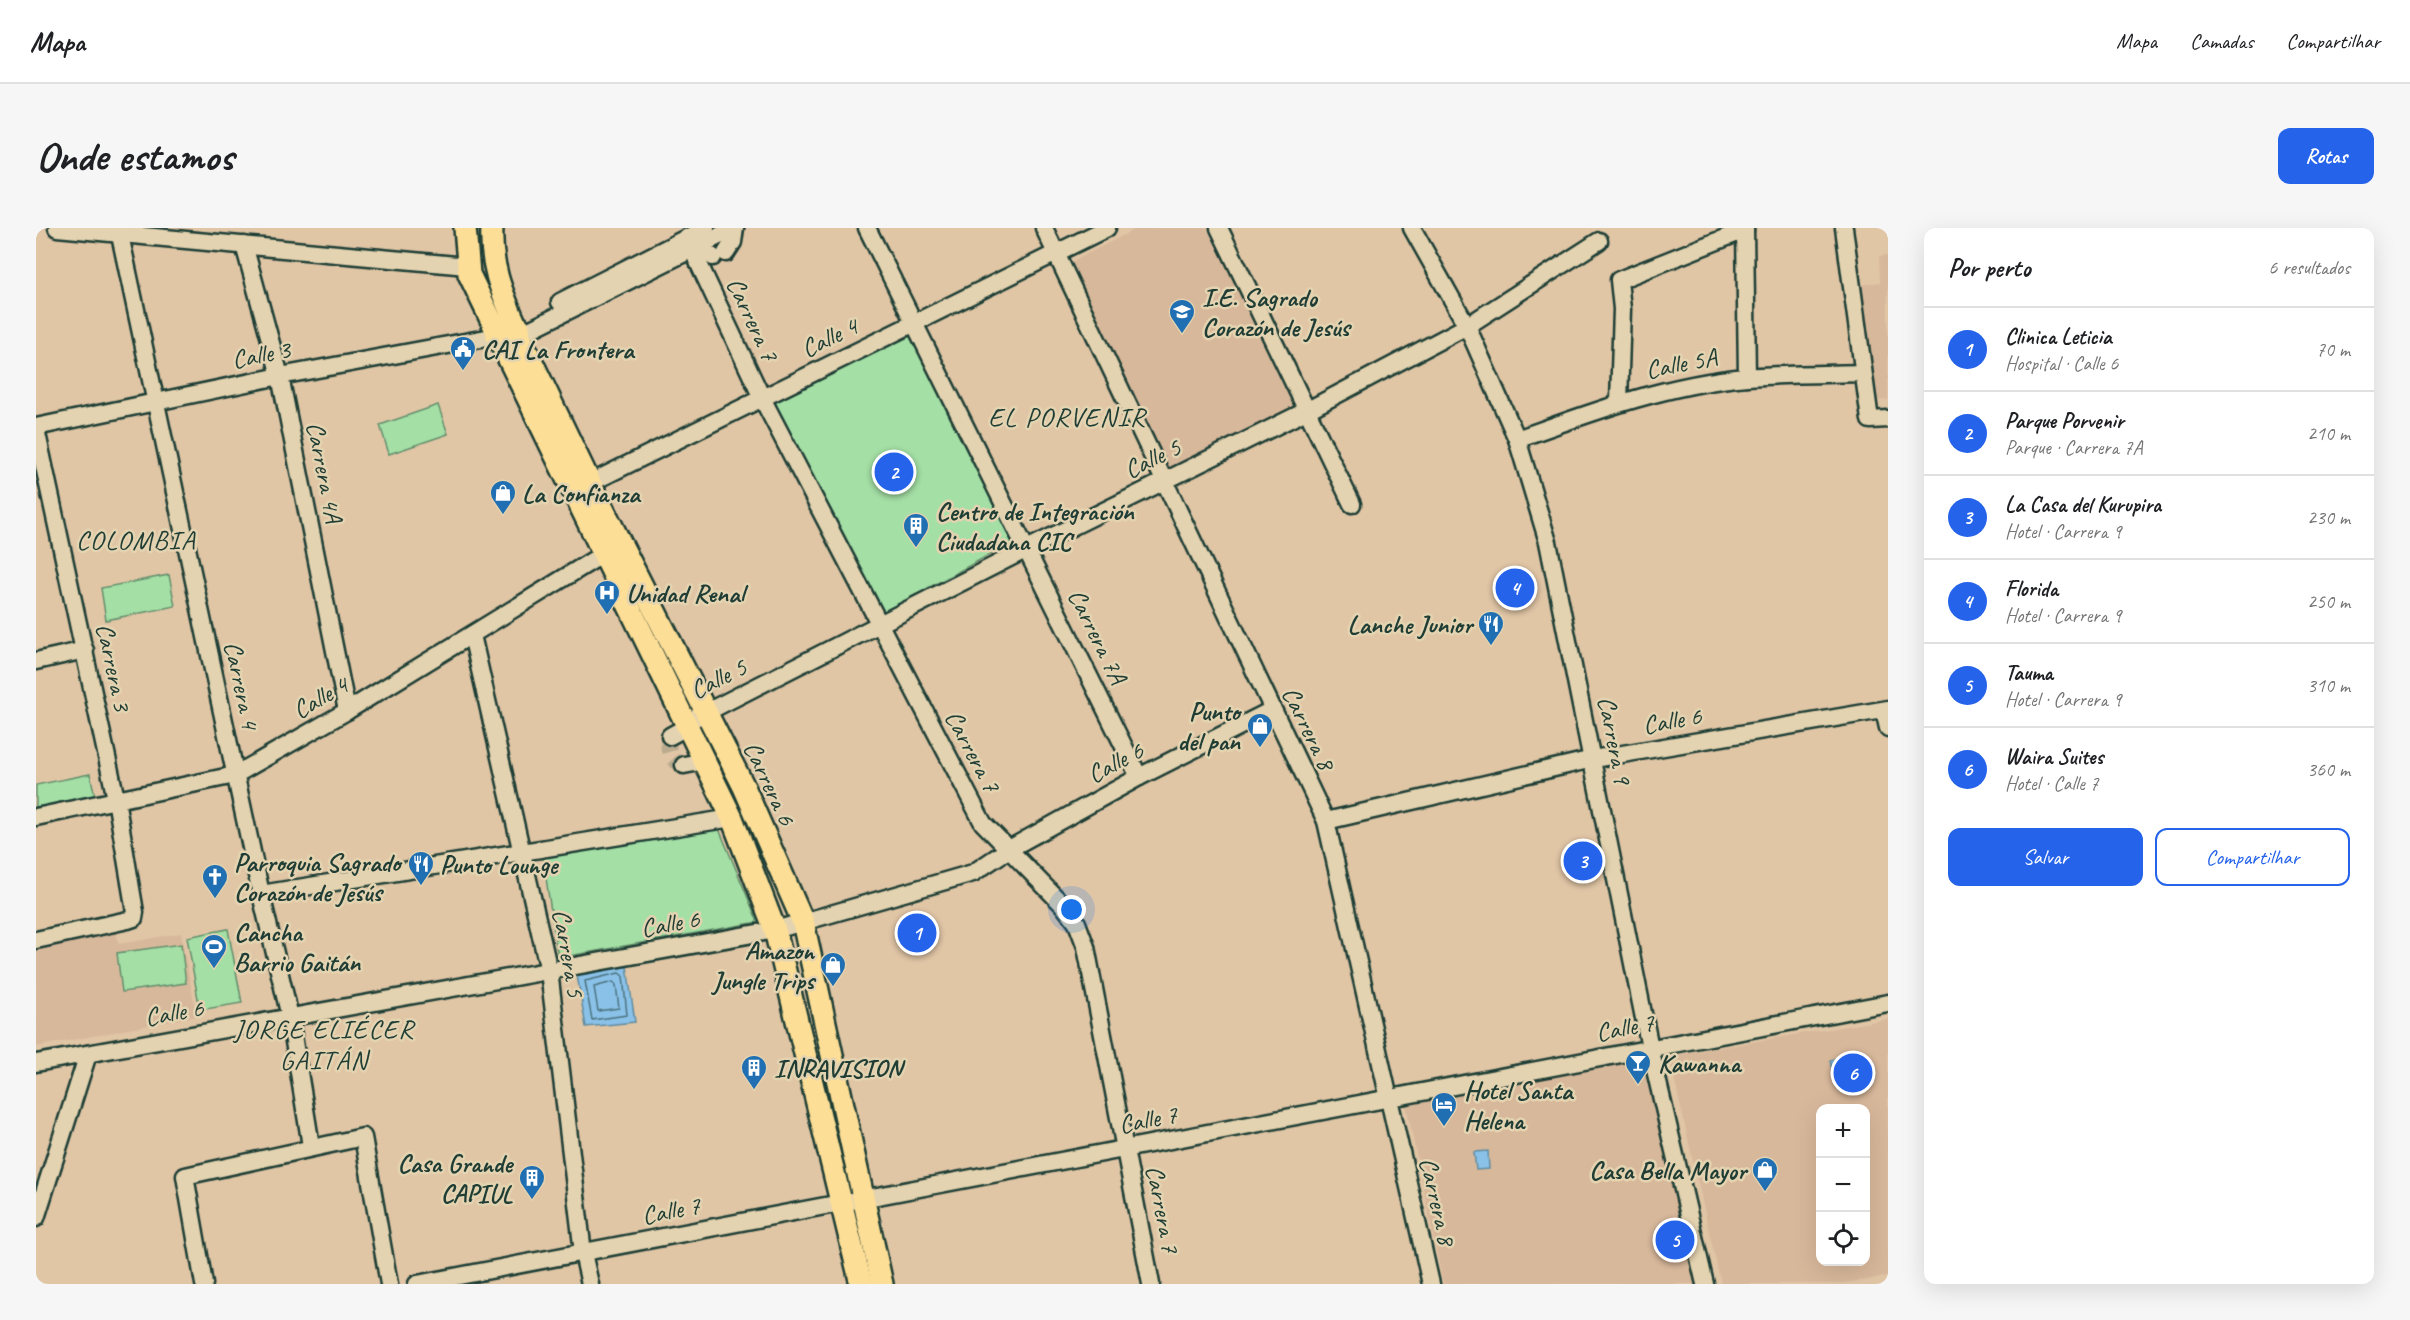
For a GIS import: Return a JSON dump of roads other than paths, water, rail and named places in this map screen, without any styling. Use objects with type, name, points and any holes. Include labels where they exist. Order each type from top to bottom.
[{"type":"main road","points":[[465,228],[468,270]]},
{"type":"main road","name":"Carrera 6","points":[[492,228],[491,256],[509,333]]},
{"type":"main road","name":"Carrera 6","points":[[468,270],[509,333],[687,724],[744,787],[803,922],[882,1284]]},
{"type":"main road","name":"Carrera 6","points":[[581,487],[603,554],[732,818],[776,930],[861,1284]]},
{"type":"street","points":[[57,228],[243,245],[468,270]]},
{"type":"street","name":"Calle 3","points":[[509,333],[706,228]]},
{"type":"street","points":[[695,248],[720,255],[733,242],[735,228]]},
{"type":"street","name":"Calle 3","points":[[36,428],[280,376],[509,333],[735,228]]},
{"type":"street","name":"Carrera 7A","points":[[867,228],[1138,777]]},
{"type":"street","name":"Carrera 8","points":[[1044,228],[1326,821],[1431,1284]]},
{"type":"street","name":"Calle 4","points":[[581,487],[1107,228]]},
{"type":"street","points":[[1219,228],[1352,504]]},
{"type":"street","name":"Carrera 9","points":[[1412,228],[1467,326],[1517,439],[1548,542],[1650,1048],[1705,1284]]},
{"type":"street","points":[[1844,228],[1870,420],[1888,419]]},
{"type":"street","points":[[1619,402],[1622,309],[1619,280],[1745,229],[1747,377]]},
{"type":"street","name":"Carrera 4","points":[[120,235],[235,775],[290,1017],[311,1146]]},
{"type":"street","name":"Calle 5","points":[[687,724],[1165,479],[1306,411],[1467,326],[1599,241]]},
{"type":"street","name":"Carrera 4A","points":[[243,245],[280,376],[347,711]]},
{"type":"street","name":"Carrera 7","points":[[695,248],[762,398],[983,823],[1077,922],[1086,947],[1151,1284]]},
{"type":"street","name":"Calle 5A","points":[[1517,439],[1619,402],[1682,387],[1747,377],[1862,373]]},
{"type":"street","name":"Carrera 3","points":[[36,428],[116,799],[134,918],[36,940]]},
{"type":"street","name":"Calle 4","points":[[36,817],[235,775],[347,711],[603,554]]},
{"type":"street","name":"Carrera 5","points":[[472,635],[549,970],[583,1253],[590,1284]]},
{"type":"street","points":[[36,661],[85,650]]},
{"type":"street","name":"Calle 6","points":[[36,1063],[776,930],[973,873],[1009,849],[1138,777],[1272,710]]},
{"type":"street","points":[[1886,710],[1888,728]]},
{"type":"street","name":"Calle 6","points":[[1326,821],[1593,759],[1886,710]]},
{"type":"street","points":[[684,765],[705,761]]},
{"type":"street","points":[[261,894],[732,818]]},
{"type":"street","name":"Calle 7","points":[[417,1284],[1888,1002]]},
{"type":"street","points":[[36,1218],[88,1054]]},
{"type":"street","points":[[204,1284],[185,1176],[311,1146],[363,1137],[389,1284]]},
{"type":"water","points":[[627,966],[635,1022],[586,1027],[577,975]]},
{"type":"water","points":[[1863,1054],[1866,1073],[1834,1079],[1830,1060]]},
{"type":"water","points":[[1488,1151],[1489,1169],[1476,1170],[1474,1152]]},
{"type":"tunnel","points":[[670,736],[670,754],[675,761],[684,765]]},
{"type":"place","name":"I.E. Sagrado Corazón de Jesús","points":[[1182,335]]},
{"type":"place","name":"CAI La Frontera","points":[[463,372]]},
{"type":"place","name":"Parque Porvenir","points":[[894,472]]},
{"type":"place","name":"La Confianza","points":[[503,516]]},
{"type":"place","name":"Centro de Integración Ciudadana CIC","points":[[916,549]]},
{"type":"place","name":"Florida","points":[[1515,588]]},
{"type":"place","name":"Unidad Renal","points":[[607,616]]},
{"type":"place","name":"Lanche Junior","points":[[1491,647]]},
{"type":"place","name":"Punto del pan","points":[[1260,749]]},
{"type":"place","name":"La Casa del Kurupira","points":[[1583,861]]},
{"type":"place","name":"Punto Lounge","points":[[421,887]]},
{"type":"place","name":"Parroquia Sagrado Corazón de Jesús","points":[[215,900]]},
{"type":"place","name":"Clinica Leticia","points":[[917,933]]},
{"type":"place","name":"Cancha Barrio Gaitán","points":[[214,970]]},
{"type":"place","name":"Amazon Jungle Trips","points":[[833,988]]},
{"type":"place","name":"Waira Suites","points":[[1853,1073]]},
{"type":"place","name":"Kawanna","points":[[1638,1086]]},
{"type":"place","name":"INRAVISION","points":[[754,1091]]},
{"type":"place","name":"Hotel Santa Helena","points":[[1444,1128]]},
{"type":"place","name":"Casa Bella Mayor","points":[[1765,1193]]},
{"type":"place","name":"Casa Grande CAPIUL","points":[[532,1201]]},
{"type":"place","name":"Tauma","points":[[1675,1240]]},
{"type":"district","name":"EL PORVENIR","points":[[1067,417]]},
{"type":"district","name":"COLOMBIA","points":[[136,540]]},
{"type":"district","name":"JORGE ELIÉCER GAITÁN","points":[[324,1044]]}]
